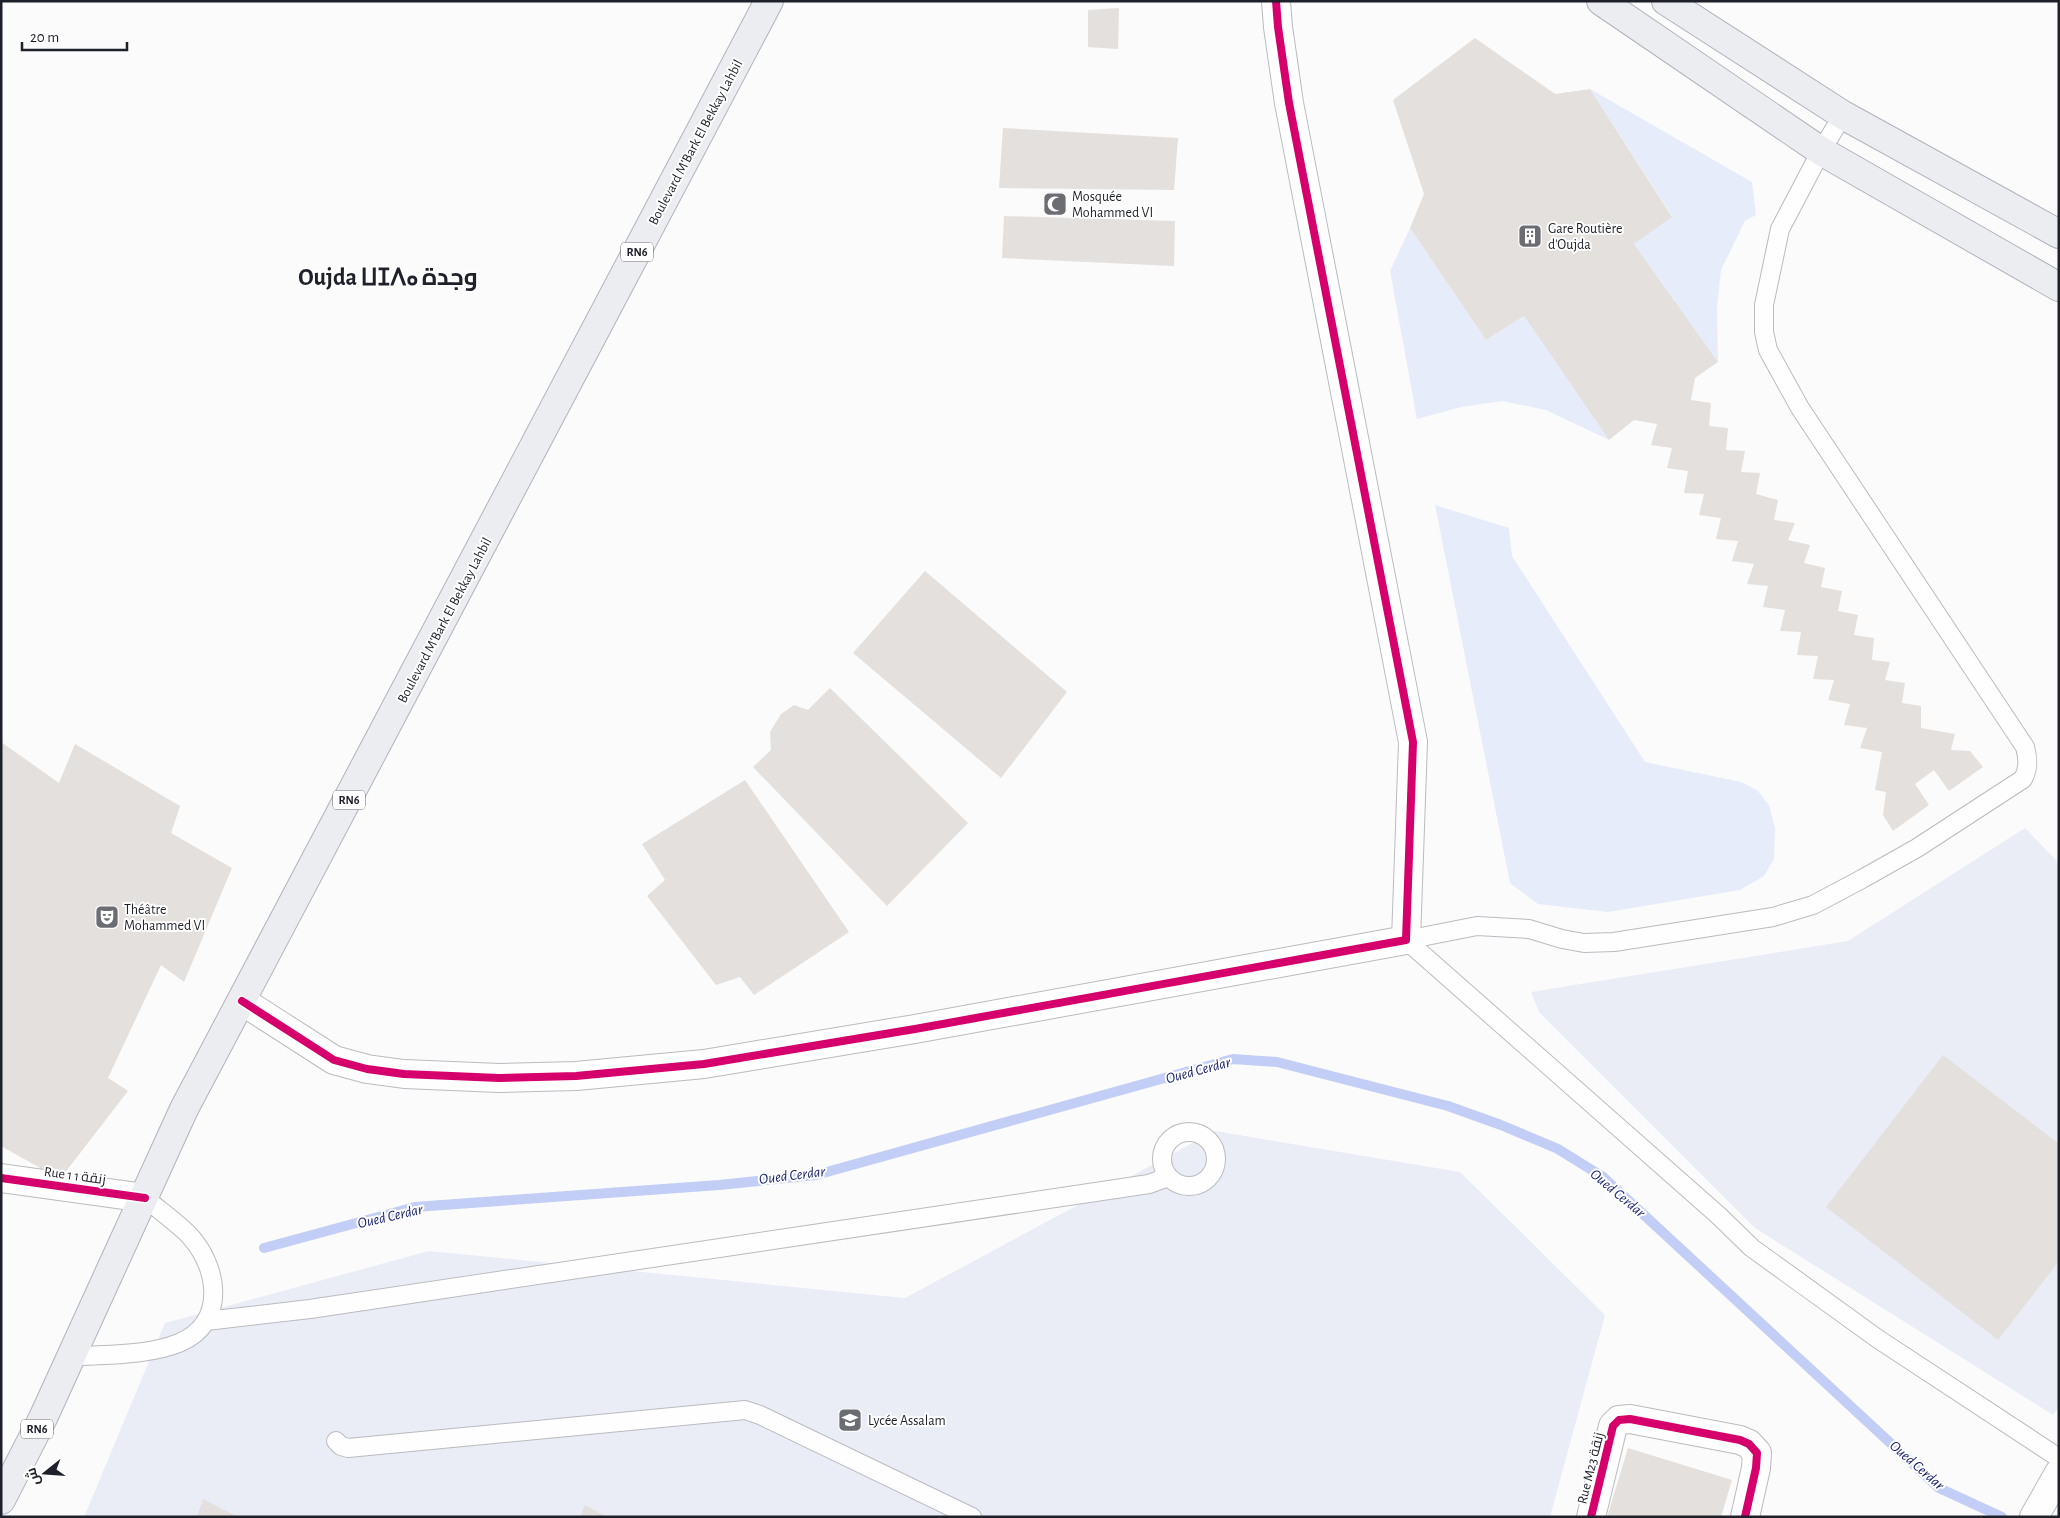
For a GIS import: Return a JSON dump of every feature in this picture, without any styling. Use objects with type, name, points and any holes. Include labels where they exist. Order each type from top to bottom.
[{"type":"main road","name":"Boulevard M'Bark El Bekkay Lahbil","points":[[70,1357],[123,1241],[145,1198],[184,1109],[769,1]]},
{"type":"main road","points":[[1602,1],[1821,151],[2059,287]]},
{"type":"main road","points":[[1666,1],[1843,115],[2059,234]]},
{"type":"main road","name":"RN6","points":[[1,1500],[70,1357]]},
{"type":"street","points":[[242,1001],[334,1060],[367,1069],[404,1074],[499,1078],[576,1076],[704,1064],[915,1030],[1406,940],[1413,742],[1289,103],[1276,1]]},
{"type":"street","name":"Rue 1 زنقة 1","points":[[1,1178],[145,1198]]},
{"type":"street","name":"Rue M23 زنقة","points":[[1591,1517],[1613,1426],[1619,1420],[1641,1420],[1740,1440],[1749,1444],[1757,1453],[1756,1468],[1746,1517]]},
{"type":"street","points":[[2034,1517],[2053,1482]]},
{"type":"lane","points":[[1406,940],[1477,926],[1529,929],[1562,939],[1584,943],[1614,942],[1773,917],[1813,905],[1870,874],[1917,848],[2023,779],[2028,766],[2025,747],[1800,408],[1768,350],[1764,332],[1764,305],[1780,228],[1821,151],[1843,115]]},
{"type":"lane","points":[[1406,940],[1718,1215],[1752,1248],[1878,1339],[2059,1458]]},
{"type":"lane","points":[[206,1321],[282,1313],[1149,1184],[1168,1177]]},
{"type":"lane","points":[[70,1357],[157,1349],[180,1342],[200,1330],[211,1311],[214,1284],[206,1260],[187,1233],[145,1198]]},
{"type":"lane","points":[[336,1441],[341,1446],[348,1448],[675,1415],[745,1410],[760,1415],[972,1517]]},
{"type":"shaded area","points":[[1590,89],[1752,182],[1756,215],[1745,221],[1721,270],[1717,308],[1718,362],[1634,244],[1672,216]]},
{"type":"shaded area","points":[[1410,228],[1486,340],[1524,316],[1609,440],[1546,410],[1502,401],[1461,407],[1417,419],[1390,271]]},
{"type":"shaded area","points":[[1435,505],[1509,528],[1512,556],[1645,762],[1741,782],[1757,790],[1769,805],[1775,828],[1774,859],[1764,876],[1740,890],[1608,912],[1538,904],[1510,883]]},
{"type":"shaded area","points":[[2025,828],[2059,863],[2059,1407],[2053,1415],[1755,1228],[1539,1012],[1531,992],[1848,941]]},
{"type":"shaded area","name":"Lycée Assalam","points":[[1215,1131],[1460,1172],[1605,1315],[1550,1517],[84,1517],[165,1323],[429,1251],[905,1298]]},
{"type":"building","points":[[1119,8],[1118,49],[1088,47],[1088,10]]},
{"type":"building","name":"Gare Routière d'Oujda","points":[[1475,38],[1555,94],[1590,89],[1672,217],[1634,244],[1718,362],[1695,378],[1691,400],[1711,403],[1709,426],[1728,428],[1726,450],[1745,451],[1741,472],[1760,473],[1756,494],[1778,500],[1774,520],[1795,523],[1788,540],[1810,545],[1804,563],[1825,568],[1821,587],[1842,591],[1838,611],[1858,615],[1854,635],[1874,638],[1872,660],[1890,662],[1885,680],[1905,683],[1902,703],[1921,706],[1921,728],[1955,734],[1951,750],[1970,751],[1983,767],[1949,791],[1934,770],[1915,784],[1929,805],[1893,831],[1883,815],[1886,792],[1875,790],[1882,752],[1860,748],[1867,728],[1844,725],[1850,704],[1828,700],[1834,680],[1813,679],[1818,656],[1797,655],[1801,632],[1780,631],[1785,610],[1763,607],[1768,586],[1747,584],[1754,564],[1732,561],[1738,541],[1716,539],[1721,518],[1699,515],[1704,494],[1684,493],[1688,471],[1667,468],[1672,448],[1651,445],[1657,424],[1634,420],[1609,440],[1524,316],[1486,340],[1410,228],[1424,194],[1393,100]]},
{"type":"building","points":[[1003,128],[1178,138],[1174,190],[999,188]]},
{"type":"building","points":[[1004,216],[1175,221],[1174,266],[1002,258]]},
{"type":"building","points":[[925,571],[1067,692],[1001,778],[853,653]]},
{"type":"building","points":[[830,688],[968,823],[887,906],[753,767],[771,750],[770,732],[781,714],[794,705],[808,710]]},
{"type":"building","name":"Théâtre Mohammed VI","points":[[1,742],[59,783],[75,744],[180,806],[171,833],[232,868],[184,982],[161,965],[108,1078],[128,1091],[60,1179],[1,1146]]},
{"type":"building","points":[[745,780],[849,932],[754,995],[740,977],[716,985],[647,896],[665,880],[642,844]]},
{"type":"building","points":[[1943,1055],[2059,1144],[2059,1261],[1998,1340],[1826,1207]]},
{"type":"building","points":[[1628,1448],[1732,1480],[1721,1517],[1607,1517]]},
{"type":"building","points":[[203,1499],[238,1517],[197,1517]]},
{"type":"building","points":[[585,1505],[607,1517],[580,1517]]},
{"type":"waterway","name":"Oued Cerdar","points":[[264,1248],[415,1207],[719,1185],[816,1175],[1233,1059],[1277,1062],[1448,1106],[1501,1125],[1558,1149],[1603,1177],[1939,1488],[2002,1517]]},
{"type":"cycle path","points":[[242,1001],[334,1060],[367,1069],[404,1074],[499,1078],[576,1076],[704,1064],[915,1029],[1406,940],[1413,742],[1289,103],[1276,1]]},
{"type":"cycle path","points":[[1,1178],[145,1198]]},
{"type":"cycle path","points":[[1591,1517],[1613,1426],[1619,1420],[1630,1419],[1740,1440],[1749,1444],[1757,1453],[1756,1468],[1745,1517]]},
{"type":"place","name":"Mosquée Mohammed VI","points":[[1055,204]]},
{"type":"place","name":"Gare Routière d'Oujda","points":[[1530,236]]},
{"type":"place","name":"Théâtre Mohammed VI","points":[[107,917]]},
{"type":"place","name":"Lycée Assalam","points":[[850,1420]]},
{"type":"district","name":"Oujda ⵡⵊⴷⴰ وجدة","points":[[388,277]]}]
